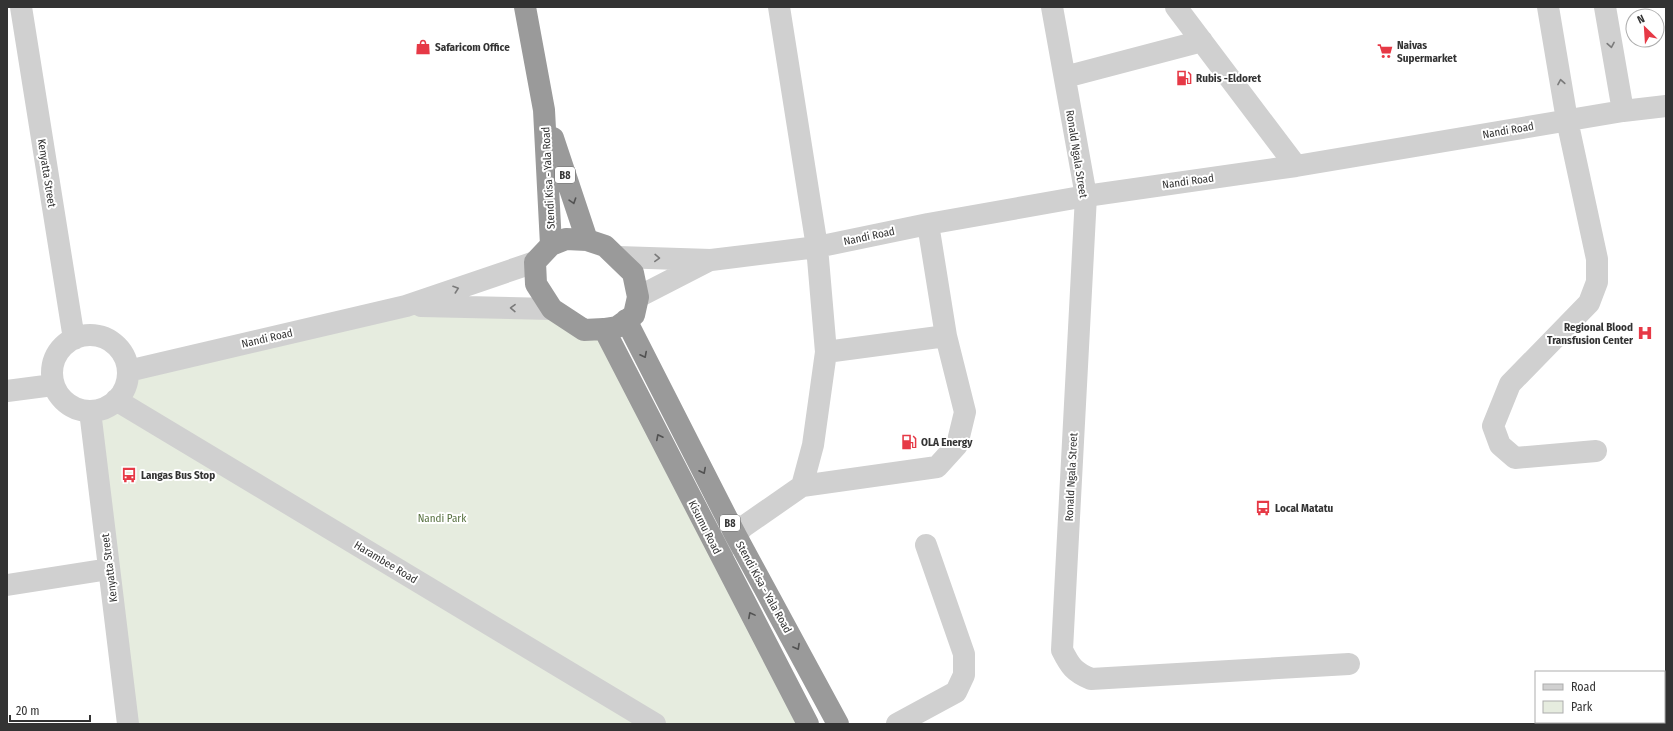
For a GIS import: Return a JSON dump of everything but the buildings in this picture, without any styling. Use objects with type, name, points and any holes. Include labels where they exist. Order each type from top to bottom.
[{"type":"highway","name":"Stendi Kisa - Yala Road","points":[[525,7],[544,110],[551,245]]},
{"type":"highway","name":"Stendi Kisa - Yala Road","points":[[544,110],[587,240]]},
{"type":"highway","points":[[566,239],[587,240],[606,246],[633,273],[638,297],[634,315],[617,327],[604,330],[584,330],[552,309],[536,284],[535,262],[551,245],[566,239]]},
{"type":"highway","name":"Stendi Kisa - Yala Road","points":[[626,320],[735,534],[838,724]]},
{"type":"highway","name":"Kisumu Road","points":[[604,330],[808,724]]},
{"type":"street","name":"Kenyatta Street","points":[[21,7],[74,339]]},
{"type":"street","points":[[779,7],[817,247],[826,352],[813,445],[802,486]]},
{"type":"street","name":"Ronald Ngala Street","points":[[1052,7],[1086,196],[1062,650],[1069,664],[1078,673],[1090,679],[1349,664]]},
{"type":"street","points":[[1176,7],[1296,166]]},
{"type":"street","points":[[1548,7],[1568,120],[1597,259],[1597,282],[1589,303],[1510,384],[1493,426],[1500,445],[1515,458],[1596,451]]},
{"type":"street","points":[[1605,7],[1623,111]]},
{"type":"street","points":[[1065,77],[1202,41]]},
{"type":"street","name":"Nandi Road","points":[[618,257],[711,260],[817,247],[928,224],[1086,196],[1296,166],[1623,111],[1666,106]]},
{"type":"street","points":[[719,553],[735,534],[802,486],[937,467],[956,445],[965,412],[946,336],[928,224]]},
{"type":"street","name":"Nandi Road","points":[[638,297],[711,260]]},
{"type":"street","name":"Nandi Road","points":[[128,371],[406,306],[535,262]]},
{"type":"street","name":"Nandi Road","points":[[406,306],[552,309]]},
{"type":"street","points":[[86,336],[98,336],[110,341],[119,349],[125,359],[128,371],[127,382],[123,392],[109,406],[100,410],[90,411],[78,409],[67,404],[59,395],[54,385],[52,374],[53,363],[57,353],[74,339],[86,336]]},
{"type":"street","points":[[826,352],[946,336]]},
{"type":"street","points":[[7,391],[54,385]]},
{"type":"street","name":"Harambee Road","points":[[116,400],[655,724]]},
{"type":"street","name":"Kenyatta Street","points":[[90,411],[128,724]]},
{"type":"street","points":[[897,724],[956,692],[964,675],[964,654],[926,545]]},
{"type":"street","points":[[7,585],[109,569]]},
{"type":"green space","name":"Nandi Park","points":[[408,311],[551,314],[605,334],[806,724],[132,724],[96,416],[112,409],[122,401],[134,373]]},
{"type":"place","name":"Safaricom Office","points":[[423,47]]},
{"type":"place","name":"Naivas Supermarket","points":[[1385,51]]},
{"type":"place","name":"Rubis -Eldoret","points":[[1184,78]]},
{"type":"place","name":"Regional Blood Transfusion Center","points":[[1645,333]]},
{"type":"place","name":"OLA Energy","points":[[909,442]]},
{"type":"place","name":"Langas Bus Stop","points":[[129,475]]},
{"type":"place","name":"Local Matatu","points":[[1263,508]]}]
